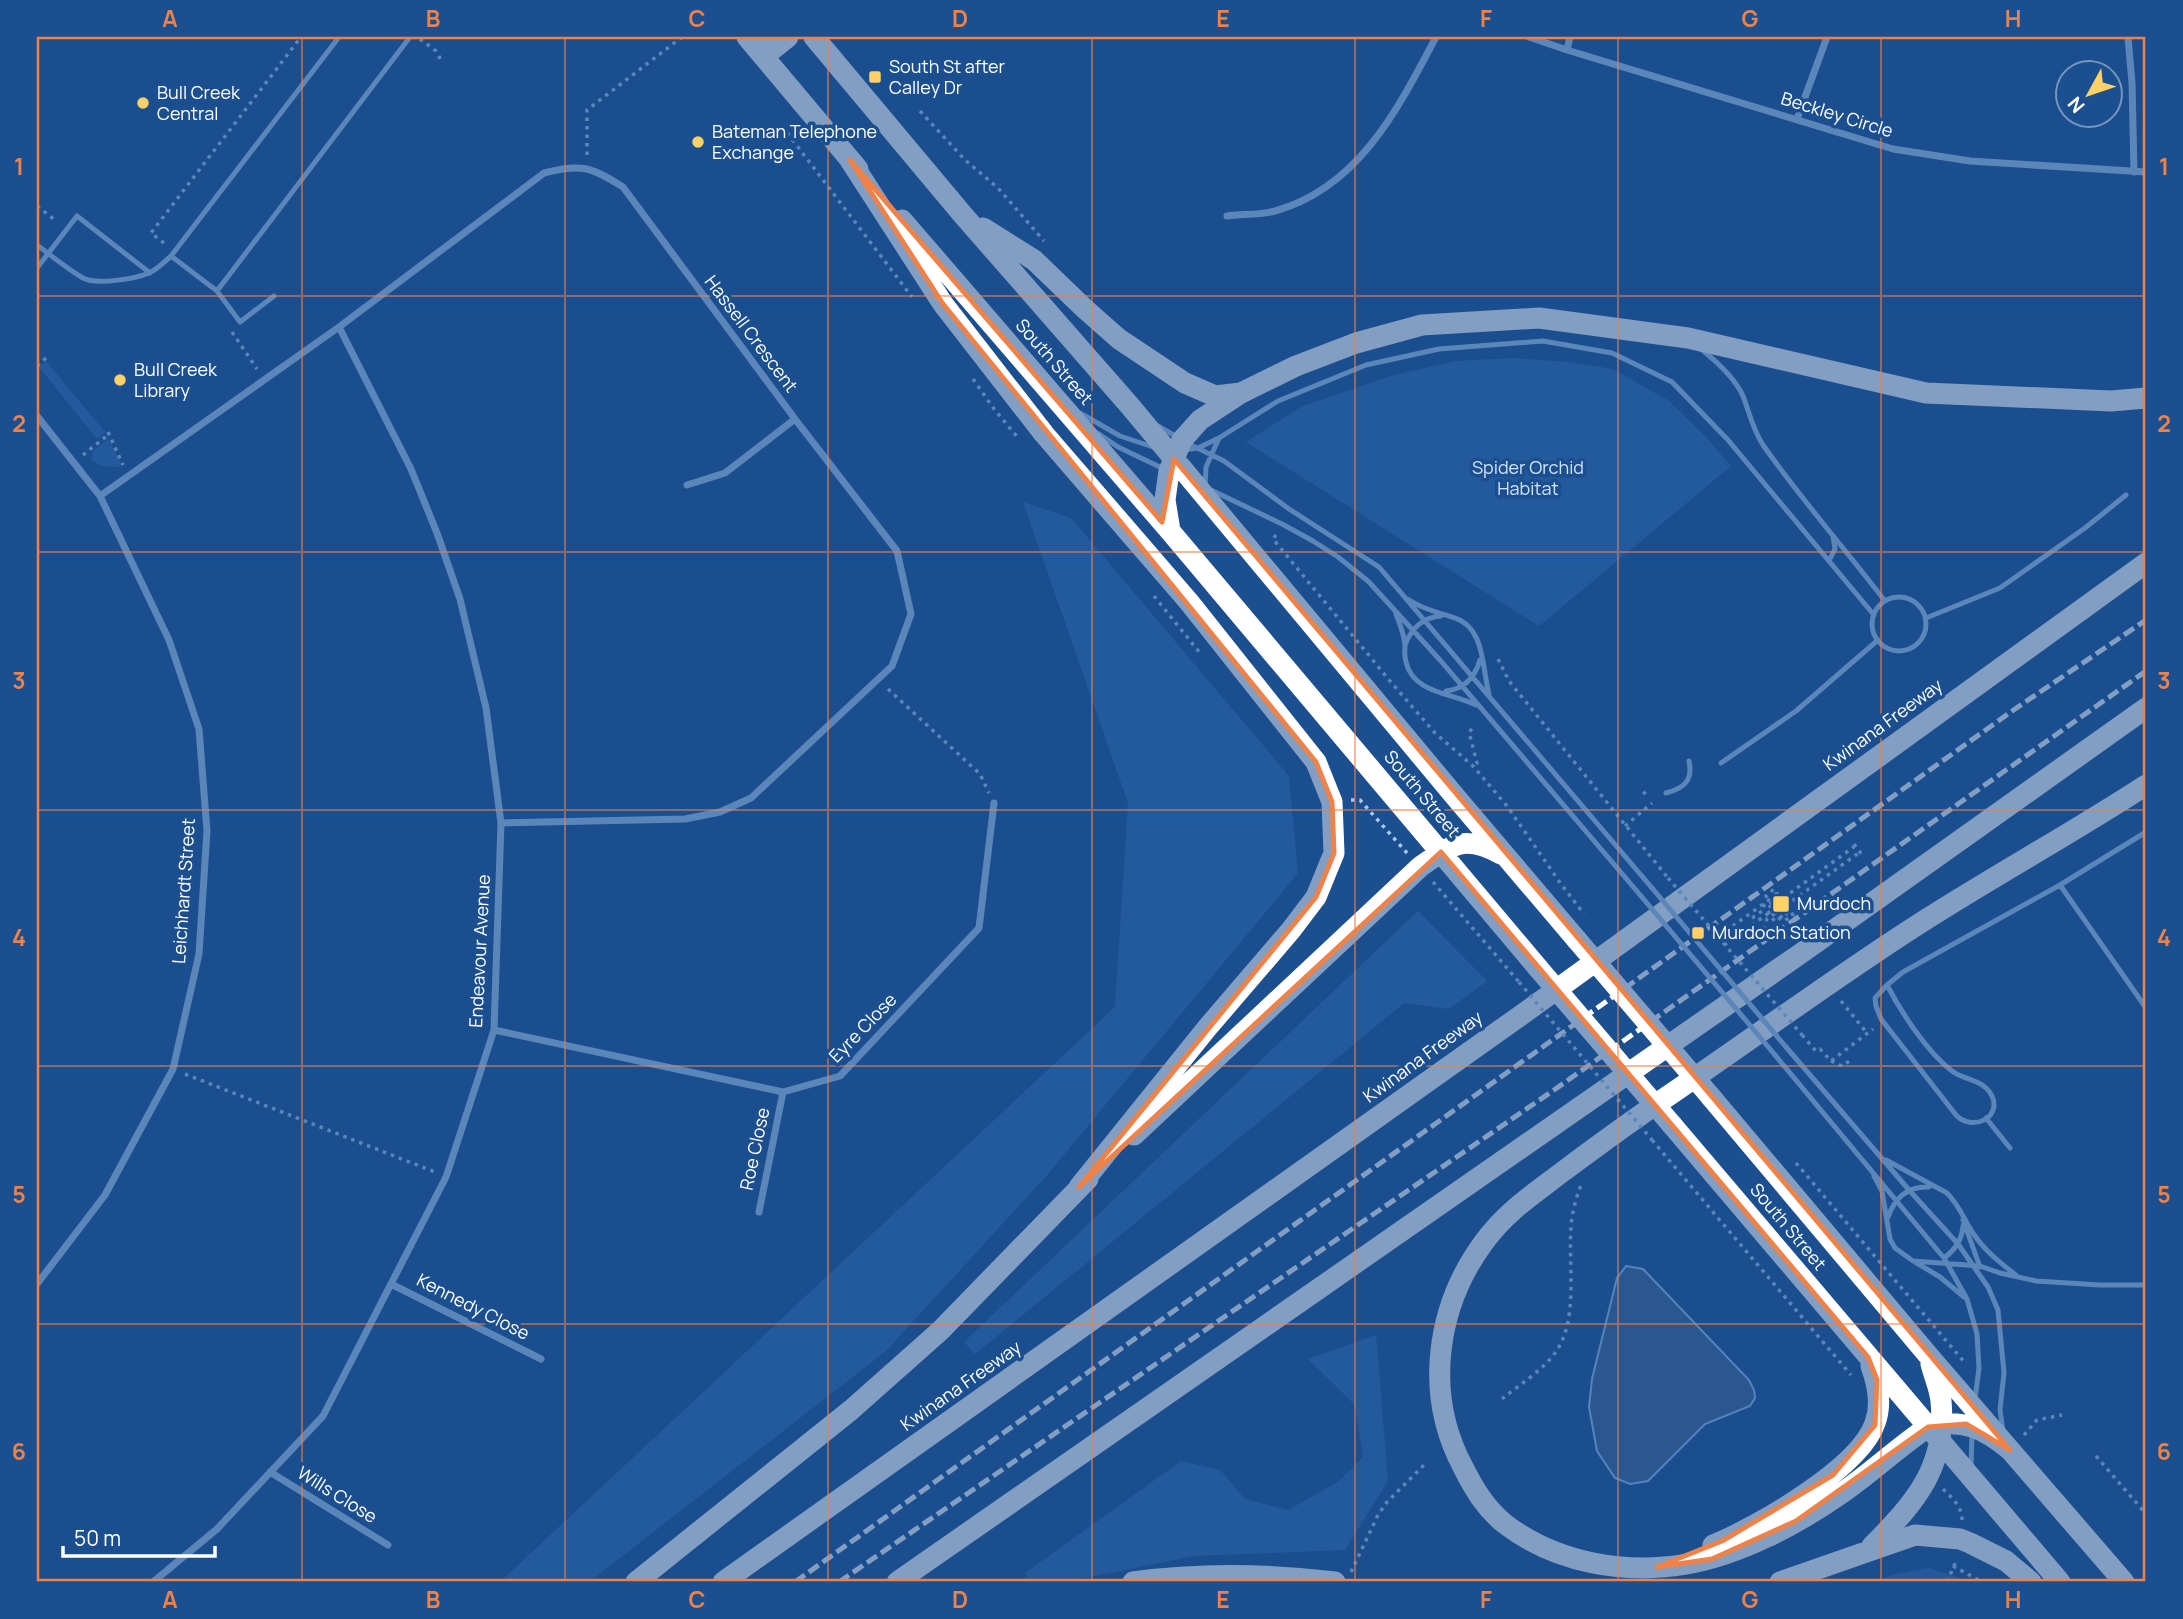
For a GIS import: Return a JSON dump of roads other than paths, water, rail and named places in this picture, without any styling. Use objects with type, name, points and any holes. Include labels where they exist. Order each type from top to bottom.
[{"type":"highway","points":[[752,42],[774,49],[788,37]]},
{"type":"highway","name":"South Street","points":[[814,37],[1130,406],[1178,453],[1202,490],[1507,857],[1928,1355],[1973,1417],[2010,1450],[2124,1582]]},
{"type":"highway","name":"South Street","points":[[752,42],[850,160],[1170,531],[1868,1357],[1936,1431],[1978,1486],[2060,1582]]},
{"type":"highway","points":[[850,160],[943,304],[1044,433],[1189,602],[1316,762],[1332,802],[1334,853],[1317,897],[1206,1028],[1079,1187]]},
{"type":"highway","points":[[964,215],[1034,260],[1119,339],[1185,383],[1215,396],[1241,393]]},
{"type":"highway","points":[[1170,531],[1166,500],[1178,453],[1200,420],[1241,393],[1296,366],[1356,343],[1422,326],[1539,318],[1688,338],[1926,393],[2111,401],[2146,398]]},
{"type":"highway","name":"Kwinana Freeway","points":[[723,1582],[1508,1024],[2146,563]]},
{"type":"highway","points":[[897,1582],[1801,954],[2146,708]]},
{"type":"highway","points":[[1973,1417],[1966,1424],[1936,1431],[1839,1496],[1796,1521],[1712,1559],[1657,1567],[1628,1568],[1597,1564],[1567,1557],[1540,1546],[1506,1525],[1485,1506],[1448,1433],[1440,1381],[1444,1326],[1452,1298],[1465,1272],[1503,1217],[1628,1123],[1909,930],[2146,785]]},
{"type":"highway","points":[[636,1582],[851,1410],[940,1331],[1079,1187],[1420,867],[1453,846],[1471,842],[1507,857]]},
{"type":"highway","points":[[1868,1550],[1909,1508],[1936,1458],[1936,1431],[1941,1399],[1928,1355]]},
{"type":"highway","points":[[1657,1567],[1722,1541],[1779,1511],[1833,1475],[1859,1448],[1875,1425],[1880,1400],[1877,1380],[1868,1357]]},
{"type":"highway","points":[[1780,1582],[1915,1535],[1970,1542],[2006,1561],[2031,1582]]},
{"type":"highway","points":[[1133,1582],[1206,1576],[1342,1578]]},
{"type":"street","points":[[1227,216],[1275,211],[1308,197],[1347,172],[1366,152],[1402,101],[1436,37]]},
{"type":"street","name":"Beckley Circle","points":[[1529,37],[1893,149],[1970,161],[2146,172]]},
{"type":"street","points":[[1567,50],[1570,37]]},
{"type":"street","points":[[1797,119],[1827,37]]},
{"type":"street","points":[[2128,37],[2134,172]]},
{"type":"street","name":"Hassell Crescent","points":[[339,327],[544,173],[564,167],[587,167],[623,187],[795,419],[897,551],[912,614],[892,666],[751,798],[720,812],[685,819],[501,823]]},
{"type":"street","points":[[100,496],[339,327]]},
{"type":"street","name":"Endeavour Avenue","points":[[153,1582],[217,1529],[323,1416],[446,1177],[494,1030],[501,823],[486,708],[460,599],[437,533],[411,469],[339,327]]},
{"type":"street","name":"Leichhardt Street","points":[[37,416],[100,496],[169,640],[199,729],[206,831],[199,954],[173,1069],[105,1195],[37,1284]]},
{"type":"street","points":[[687,485],[725,473],[795,419]]},
{"type":"street","name":"Eyre Close","points":[[494,1030],[783,1092],[840,1076],[979,928],[994,803]]},
{"type":"street","name":"Roe Close","points":[[759,1212],[783,1092]]},
{"type":"street","name":"Kennedy Close","points":[[391,1283],[541,1359]]},
{"type":"street","name":"Wills Close","points":[[270,1472],[388,1545]]},
{"type":"lane","points":[[37,245],[85,280],[119,279],[150,273],[171,256],[339,37]]},
{"type":"lane","points":[[217,291],[410,37]]},
{"type":"lane","points":[[37,268],[77,216],[150,273]]},
{"type":"lane","points":[[171,256],[217,291],[240,322],[274,296]]},
{"type":"lane","points":[[1688,338],[1719,363],[1742,394],[1751,424],[1761,442],[1885,601]]},
{"type":"lane","points":[[1051,394],[1120,436],[1149,447],[1178,453],[1219,438],[1278,401],[1378,362],[1439,349],[1543,341],[1612,353],[1672,382],[1728,440],[1874,615]]},
{"type":"lane","points":[[1051,394],[1082,423],[1118,447],[1211,455],[1224,461],[1289,509],[1379,567],[1880,1157],[1978,1266]]},
{"type":"lane","points":[[1219,438],[1206,467],[1202,490],[1288,527],[1368,580],[1641,896],[1946,1260],[1967,1299],[1977,1334],[1979,1368],[1973,1417],[1971,1469],[1978,1486]]},
{"type":"lane","points":[[1926,618],[2000,587],[2085,528],[2126,495]]},
{"type":"lane","points":[[1829,561],[1835,549],[1832,533]]},
{"type":"lane","points":[[1404,596],[1422,608],[1465,623],[1478,640],[1490,697]]},
{"type":"lane","points":[[1901,597],[1910,599],[1917,604],[1926,618],[1924,636],[1911,649],[1893,650],[1884,647],[1878,640],[1872,624],[1878,607],[1885,601],[1901,597]]},
{"type":"lane","points":[[1393,608],[1401,626],[1404,657],[1412,677],[1430,690],[1460,697],[1479,706]]},
{"type":"lane","points":[[1405,646],[1413,630],[1424,620],[1444,616]]},
{"type":"lane","points":[[1721,763],[1796,711],[1878,640]]},
{"type":"lane","points":[[1441,692],[1462,687],[1472,677],[1480,661],[1480,650]]},
{"type":"lane","points":[[1666,793],[1684,787],[1691,771],[1689,761]]},
{"type":"lane","points":[[1887,985],[1910,1024],[1947,1068],[1959,1076],[1978,1082],[1990,1092],[1994,1105],[1992,1113],[1986,1118],[1975,1123],[1960,1119],[1884,1022],[1875,998],[1887,985],[1903,972],[2060,885],[2146,832]]},
{"type":"lane","points":[[2060,885],[2146,1008]]},
{"type":"lane","points":[[1986,1118],[2010,1148]]},
{"type":"lane","points":[[1880,1157],[1947,1193],[1961,1210],[1975,1236],[2019,1278]]},
{"type":"lane","points":[[1870,1167],[1882,1191],[1888,1217],[1887,1228],[1895,1248],[1940,1277],[1967,1299]]},
{"type":"lane","points":[[1888,1217],[1897,1199],[1909,1190],[1927,1186],[1938,1189]]},
{"type":"lane","points":[[1961,1210],[1978,1266],[1998,1310],[2004,1373],[2000,1410],[2002,1428],[2010,1450]]},
{"type":"lane","points":[[1946,1260],[1958,1244],[1963,1232],[1963,1221]]},
{"type":"lane","points":[[1913,1261],[1946,1260],[2036,1281],[2146,1285]]},
{"type":"railway","points":[[795,1582],[2015,709],[2146,620]]},
{"type":"railway","points":[[839,1582],[1554,1090],[2146,671]]},
{"type":"place","name":"South St after Calley Dr","points":[[875,77]]},
{"type":"place","name":"Bull Creek Central","points":[[143,103]]},
{"type":"place","name":"Bateman Telephone Exchange","points":[[698,142]]},
{"type":"place","name":"Bull Creek Library","points":[[120,380]]},
{"type":"place","name":"Murdoch","points":[[1781,904]]},
{"type":"place","name":"Murdoch Station","points":[[1698,933]]},
{"type":"park label","name":"Spider Orchid Habitat","points":[[1528,478]]}]
